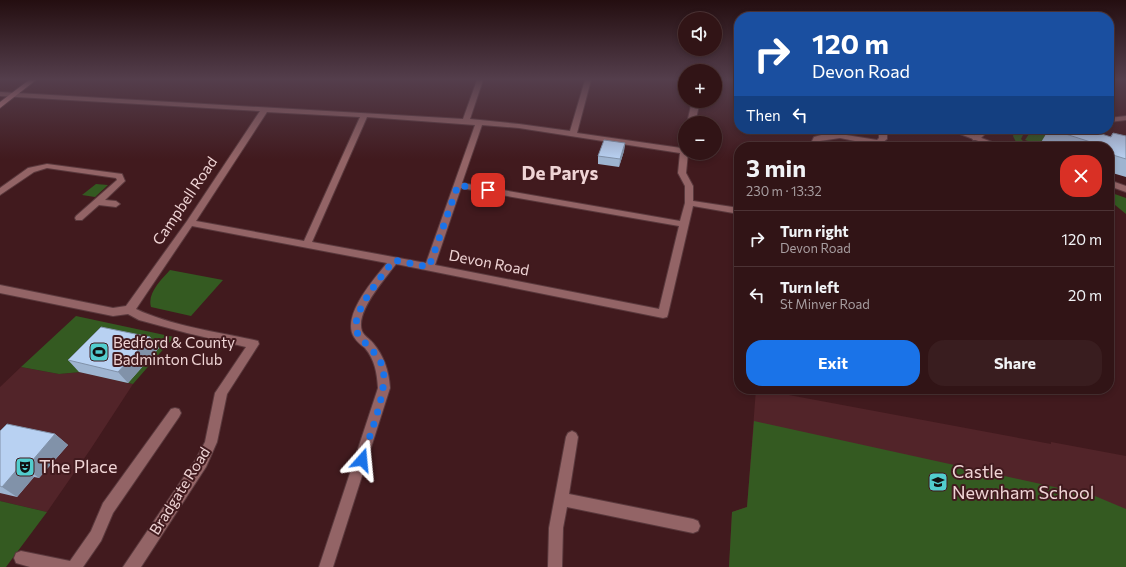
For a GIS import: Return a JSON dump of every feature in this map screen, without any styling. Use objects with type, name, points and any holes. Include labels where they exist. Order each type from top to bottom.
[{"type":"street","points":[[238,106],[466,121],[478,124],[519,126],[678,148]]},
{"type":"street","points":[[466,121],[471,106]]},
{"type":"street","points":[[573,134],[581,106]]},
{"type":"street","name":"Campbell Road","points":[[129,310],[190,223],[265,108]]},
{"type":"street","points":[[307,244],[365,114]]},
{"type":"street","points":[[1114,119],[1126,118]]},
{"type":"street","points":[[429,267],[478,124]]},
{"type":"street","points":[[878,142],[883,139],[883,134]]},
{"type":"street","points":[[965,134],[988,142]]},
{"type":"street","points":[[976,138],[980,134]]},
{"type":"street","points":[[816,142],[817,139],[825,135],[836,135],[868,142]]},
{"type":"street","points":[[458,185],[683,224],[689,203],[689,186],[682,173],[683,160]]},
{"type":"street","points":[[0,192],[31,170],[47,166],[119,176],[121,181],[99,202],[79,218]]},
{"type":"street","points":[[1114,185],[1126,189]]},
{"type":"street","points":[[99,202],[116,204]]},
{"type":"street","points":[[689,203],[734,210]]},
{"type":"street","name":"Devon Road","points":[[190,223],[394,260],[664,314],[683,224]]},
{"type":"street","points":[[326,567],[384,388],[383,368],[376,355],[357,333],[356,321],[360,310],[394,260]]},
{"type":"street","name":"Bradgate Road","points":[[0,289],[113,312],[129,310],[143,317],[187,329],[254,344],[221,393],[210,442],[201,463],[135,563],[130,567]]},
{"type":"street","points":[[74,567],[96,536],[108,508],[175,413]]},
{"type":"street","points":[[555,567],[556,528],[572,437]]},
{"type":"street","points":[[560,499],[693,526]]},
{"type":"street","points":[[21,558],[68,567]]},
{"type":"shaded area","points":[[21,367],[59,374],[81,372],[133,384],[47,512],[0,501],[0,387]]},
{"type":"shaded area","name":"Castle Newnham School","points":[[756,394],[783,394],[1051,444],[1051,442],[1126,456],[1126,567],[729,567],[732,512],[747,507]]},
{"type":"green space","points":[[1014,134],[1024,134],[1021,139],[1024,142],[1016,142]]},
{"type":"green space","points":[[1029,134],[1046,134],[1042,142],[1031,142],[1025,140]]},
{"type":"green space","points":[[96,184],[108,185],[95,197],[82,195]]},
{"type":"green space","points":[[1114,194],[1126,198],[1126,214],[1114,204]]},
{"type":"green space","points":[[170,270],[223,280],[191,316],[151,307],[150,302],[153,292],[159,282]]},
{"type":"green space","name":"Bedford & County Badminton Club","points":[[76,316],[174,337],[133,384],[81,372],[59,374],[21,367]]},
{"type":"green space","name":"Castle Newnham School","points":[[754,421],[1095,496],[1126,509],[1126,567],[729,567],[732,512],[747,507]]},
{"type":"green space","points":[[0,501],[47,512],[6,567],[0,567]]},
{"type":"building","points":[[1114,133],[1126,136],[1126,159],[1114,155],[1114,142],[1091,142],[1066,134],[1102,134],[1111,137]]},
{"type":"building","points":[[604,140],[625,143],[620,159],[598,156]]},
{"type":"building","points":[[101,327],[150,337],[118,372],[68,360]]},
{"type":"building","points":[[7,424],[55,434],[26,468],[20,466],[2,487],[0,486],[0,431]]},
{"type":"place","name":"Bedford & County Badminton Club","points":[[99,352]]},
{"type":"place","name":"The Place","points":[[25,467]]},
{"type":"place","name":"Castle Newnham School","points":[[938,482]]},
{"type":"district","name":"De Parys","points":[[560,173]]},
{"type":"route","points":[[362,460],[384,388],[383,368],[376,355],[357,333],[356,321],[360,310],[394,260],[429,267],[458,185],[488,190]]}]
